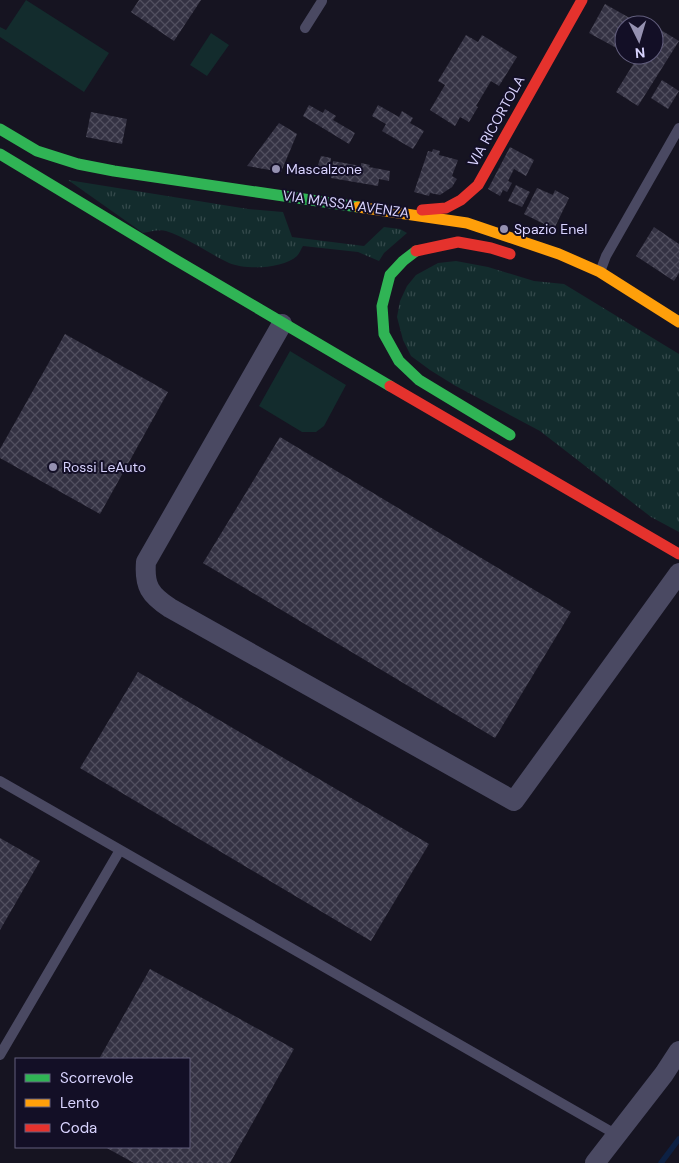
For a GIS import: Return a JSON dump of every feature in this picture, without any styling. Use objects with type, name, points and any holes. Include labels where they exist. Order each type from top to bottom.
[{"type":"main road","name":"VIA RICORTOLA","points":[[403,212],[446,208],[461,200],[478,185],[582,0]]},
{"type":"main road","name":"VIA MASSA AVENZA","points":[[0,129],[37,151],[78,164],[114,171],[403,212],[467,223],[559,254],[600,272],[679,322]]},
{"type":"main road","points":[[0,154],[282,324],[679,554]]},
{"type":"main road","points":[[477,200],[478,185]]},
{"type":"main road","points":[[489,217],[496,223],[530,235],[559,254]]},
{"type":"main road","points":[[522,442],[419,380],[406,368],[384,334],[382,306],[385,290],[390,275],[403,261],[418,250],[458,242],[526,256],[559,254]]},
{"type":"main road","points":[[541,461],[557,483]]},
{"type":"street","points":[[282,324],[146,562],[145,572],[149,590],[157,599],[170,608],[514,801],[679,573]]},
{"type":"street","points":[[595,1163],[617,1135],[672,1078],[679,1051]]},
{"type":"lane","points":[[305,28],[322,1]]},
{"type":"lane","points":[[600,272],[606,256],[679,128]]},
{"type":"lane","points":[[0,781],[617,1135]]},
{"type":"lane","points":[[0,1055],[120,850]]},
{"type":"green space","points":[[26,0],[109,53],[84,92],[0,37],[0,27],[6,30]]},
{"type":"green space","points":[[211,33],[229,45],[207,76],[190,65]]},
{"type":"green space","points":[[68,180],[248,209],[283,212],[292,237],[364,246],[384,227],[400,229],[407,233],[384,253],[379,261],[358,252],[303,246],[297,256],[283,264],[264,267],[244,267],[229,263],[166,231],[157,230],[143,233]]},
{"type":"green space","points":[[456,261],[488,267],[534,281],[564,284],[679,354],[679,532],[651,517],[540,431],[454,385],[411,356],[403,340],[397,317],[400,301],[407,286],[416,275],[438,263]]},
{"type":"green space","points":[[290,351],[346,385],[324,426],[316,432],[302,432],[259,406]]},
{"type":"building","points":[[139,0],[201,0],[174,41],[131,12]]},
{"type":"building","points":[[605,4],[624,15],[614,15],[614,47],[589,33]]},
{"type":"building","points":[[664,32],[679,41],[664,65]]},
{"type":"building","points":[[466,35],[478,42],[482,35],[517,57],[499,86],[491,81],[469,122],[460,117],[455,126],[430,110],[445,85],[438,81]]},
{"type":"building","points":[[633,65],[664,65],[638,106],[616,92]]},
{"type":"building","points":[[662,80],[679,91],[668,109],[651,98]]},
{"type":"building","points":[[309,105],[323,113],[325,109],[336,116],[333,120],[355,133],[349,144],[303,116]]},
{"type":"building","points":[[378,105],[399,117],[402,111],[413,118],[410,123],[424,131],[413,149],[382,131],[386,124],[372,116]]},
{"type":"building","points":[[91,112],[127,119],[122,144],[86,137]]},
{"type":"building","points":[[279,123],[297,134],[281,172],[247,166]]},
{"type":"building","points":[[510,147],[534,160],[526,176],[514,169],[508,181],[512,183],[507,192],[503,190],[500,196],[488,189]]},
{"type":"building","points":[[433,149],[440,151],[439,155],[458,160],[452,176],[457,179],[452,187],[440,195],[430,193],[429,196],[414,192],[428,151],[432,152]]},
{"type":"building","points":[[321,156],[331,158],[328,176],[315,174]]},
{"type":"building","points":[[333,161],[361,166],[361,163],[370,165],[369,167],[390,171],[389,181],[379,179],[378,186],[331,178]]},
{"type":"building","points":[[516,185],[530,192],[522,207],[508,201]]},
{"type":"building","points":[[537,188],[553,195],[555,190],[569,198],[554,229],[524,214]]},
{"type":"building","points":[[654,227],[679,244],[679,273],[674,281],[636,256]]},
{"type":"building","points":[[65,334],[168,392],[100,514],[0,458],[0,449]]},
{"type":"building","points":[[280,437],[571,612],[495,738],[203,563]]},
{"type":"building","points":[[138,672],[429,844],[371,941],[80,768]]},
{"type":"building","points":[[0,838],[40,861],[0,930]]},
{"type":"building","points":[[150,969],[294,1049],[230,1163],[134,1163],[107,1148],[190,1148],[190,1058],[100,1058]]},
{"type":"waterway","points":[[661,1163],[679,1139]]},
{"type":"traffic: fast","points":[[0,129],[37,151],[78,164],[358,207]]},
{"type":"traffic: fast","points":[[0,154],[390,386]]},
{"type":"traffic: fast","points":[[416,251],[390,275],[382,306],[384,334],[399,361],[419,380],[510,435]]},
{"type":"traffic: slow","points":[[358,207],[467,223],[559,254],[600,272],[679,322]]},
{"type":"traffic: jam","points":[[422,210],[446,208],[461,200],[478,185],[582,0]]},
{"type":"traffic: jam","points":[[416,251],[458,242],[491,248],[510,254]]},
{"type":"traffic: jam","points":[[390,386],[679,554]]},
{"type":"place","name":"Mascalzone","points":[[276,169]]},
{"type":"place","name":"Spazio Enel","points":[[504,229]]},
{"type":"place","name":"Rossi LeAuto","points":[[53,467]]}]
